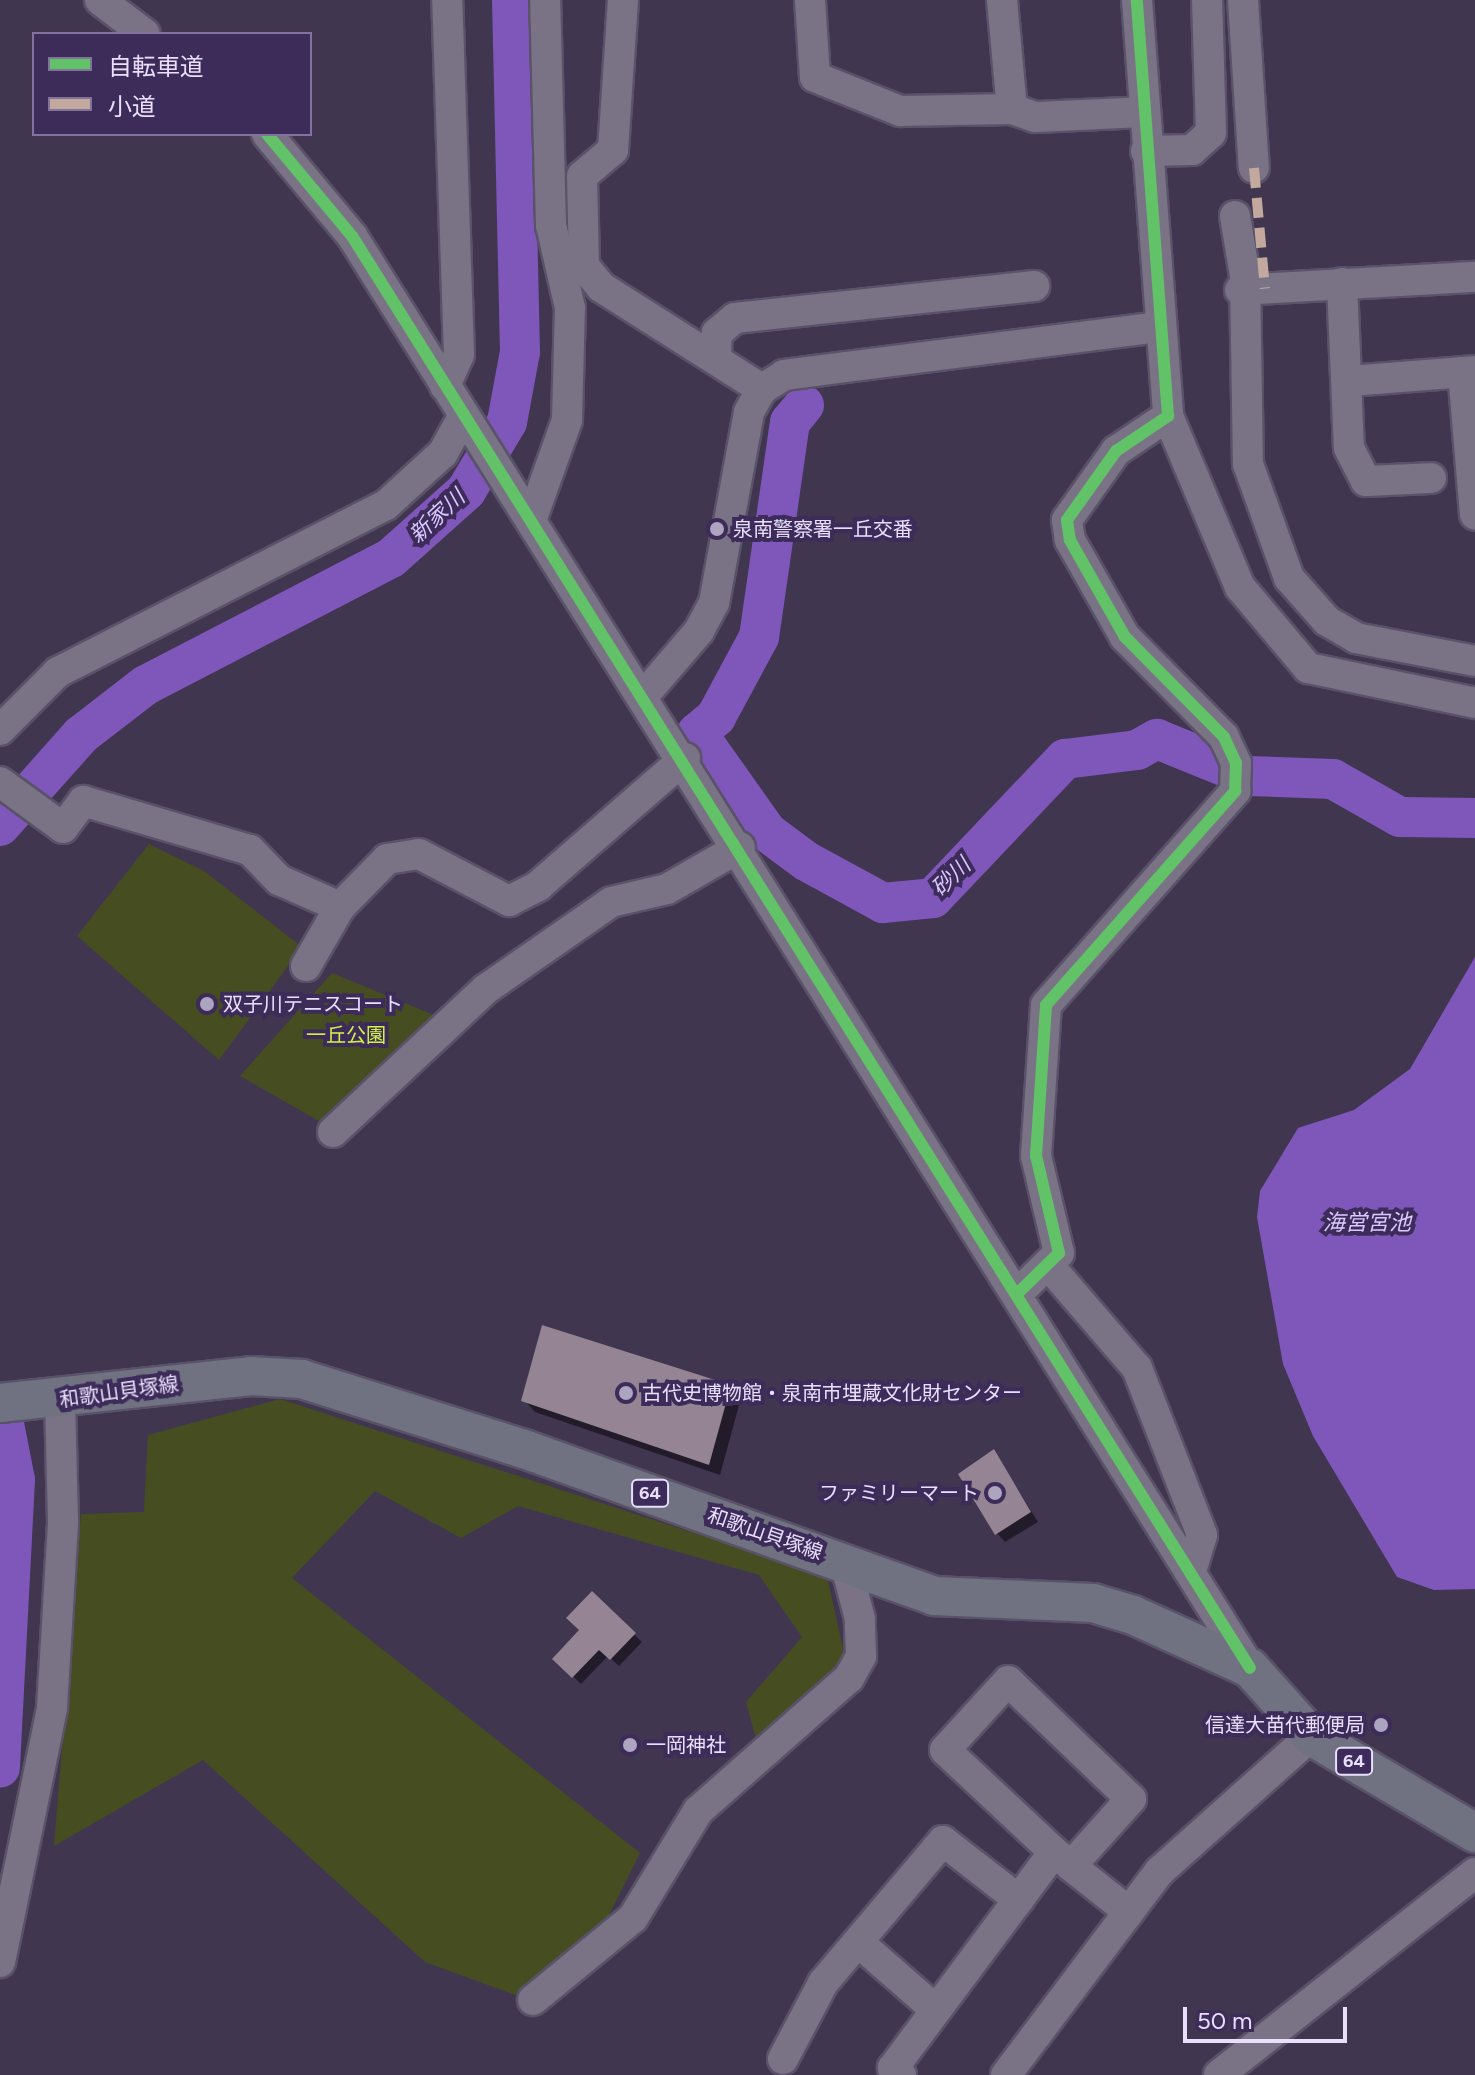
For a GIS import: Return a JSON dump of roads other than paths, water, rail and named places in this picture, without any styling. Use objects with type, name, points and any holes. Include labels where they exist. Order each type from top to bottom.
[{"type":"main road","name":"和歌山貝塚線","points":[[0,1403],[49,1402],[222,1378],[302,1379],[845,1562],[934,1596],[1093,1603],[1250,1668],[1311,1736],[1475,1833]]},
{"type":"street","points":[[100,0],[142,32]]},
{"type":"street","points":[[445,386],[459,355],[447,0]]},
{"type":"street","points":[[532,518],[567,420],[570,308],[551,225],[545,0]]},
{"type":"street","points":[[623,0],[613,150],[582,176],[584,266],[601,287],[716,356],[762,389]]},
{"type":"street","points":[[810,0],[815,77],[900,111],[1012,109],[1035,117],[1144,112]]},
{"type":"street","points":[[1002,0],[1012,109]]},
{"type":"street","points":[[1137,0],[1158,327],[1168,416],[1240,587],[1281,645],[1308,668],[1341,681],[1475,703]]},
{"type":"street","points":[[1146,151],[1192,150],[1211,133],[1207,0]]},
{"type":"street","points":[[1243,0],[1254,168]]},
{"type":"street","points":[[269,136],[345,225],[445,386],[645,694],[1250,1668]]},
{"type":"street","points":[[1235,216],[1245,276],[1240,290],[1248,464],[1289,578],[1327,621],[1356,638],[1475,661]]},
{"type":"street","points":[[1240,290],[1475,277]]},
{"type":"street","points":[[1342,283],[1349,381],[1349,448],[1366,481],[1431,478]]},
{"type":"street","points":[[716,356],[717,333],[735,318],[1034,286]]},
{"type":"street","points":[[645,694],[699,631],[714,603],[749,412],[762,389],[784,375],[1158,327]]},
{"type":"street","points":[[1349,381],[1469,371],[1475,514]]},
{"type":"street","points":[[0,730],[58,672],[386,505],[443,453],[464,415]]},
{"type":"street","points":[[1019,1292],[1050,1267],[1059,1253],[1036,1156],[1046,1005],[1236,773],[1196,703],[1125,637],[1070,540],[1067,520],[1116,451],[1168,416]]},
{"type":"street","points":[[306,966],[340,907],[387,859],[419,854],[509,901],[538,886],[685,758]]},
{"type":"street","points":[[0,782],[63,828],[83,801],[250,850],[279,880],[340,907]]},
{"type":"street","points":[[333,1132],[486,989],[611,902],[667,889],[740,847]]},
{"type":"street","points":[[1050,1267],[1137,1368],[1202,1535],[1191,1571]]},
{"type":"street","points":[[0,1962],[52,1708],[63,1522],[49,1402]]},
{"type":"street","points":[[533,2000],[633,1918],[698,1811],[849,1678],[861,1656],[860,1619],[845,1562]]},
{"type":"street","points":[[901,2075],[893,2068],[1019,1900],[1063,1859],[1131,1799],[1008,1681],[945,1750],[1063,1859],[1129,1912]]},
{"type":"street","points":[[1006,2075],[1129,1912],[1178,1853],[1311,1736]]},
{"type":"street","points":[[783,2059],[823,1983],[943,1841],[1019,1900]]},
{"type":"street","points":[[1219,2075],[1475,1873]]},
{"type":"street","points":[[858,1942],[936,2010]]},
{"type":"water","name":"海営宮池","points":[[1475,957],[1475,1589],[1434,1590],[1397,1577],[1313,1436],[1283,1364],[1257,1217],[1260,1191],[1298,1128],[1354,1110],[1410,1069]]},
{"type":"waterway","name":"新家川","points":[[0,826],[81,735],[146,685],[391,558],[466,491],[507,422],[520,352],[512,0]]},
{"type":"waterway","name":"砂川","points":[[804,405],[790,422],[759,637],[716,717],[697,733],[767,832],[806,861],[883,903],[933,898],[1065,759],[1137,750],[1157,739],[1248,776],[1333,779],[1400,817],[1475,818]]},
{"type":"waterway","name":"新家川","points":[[0,1403],[15,1480],[0,1768]]},
{"type":"place","name":"泉南警察署一丘交番","points":[[717,529]]},
{"type":"place","name":"双子川テニスコート","points":[[207,1004]]},
{"type":"place","name":"古代史博物館・泉南市埋蔵文化財センター","points":[[626,1393]]},
{"type":"place","name":"ファミリーマート","points":[[995,1493]]},
{"type":"place","name":"信達大苗代郵便局","points":[[1381,1725]]},
{"type":"place","name":"一岡神社","points":[[630,1745]]},
{"type":"park label","name":"一丘公園","points":[[346,1035]]}]
